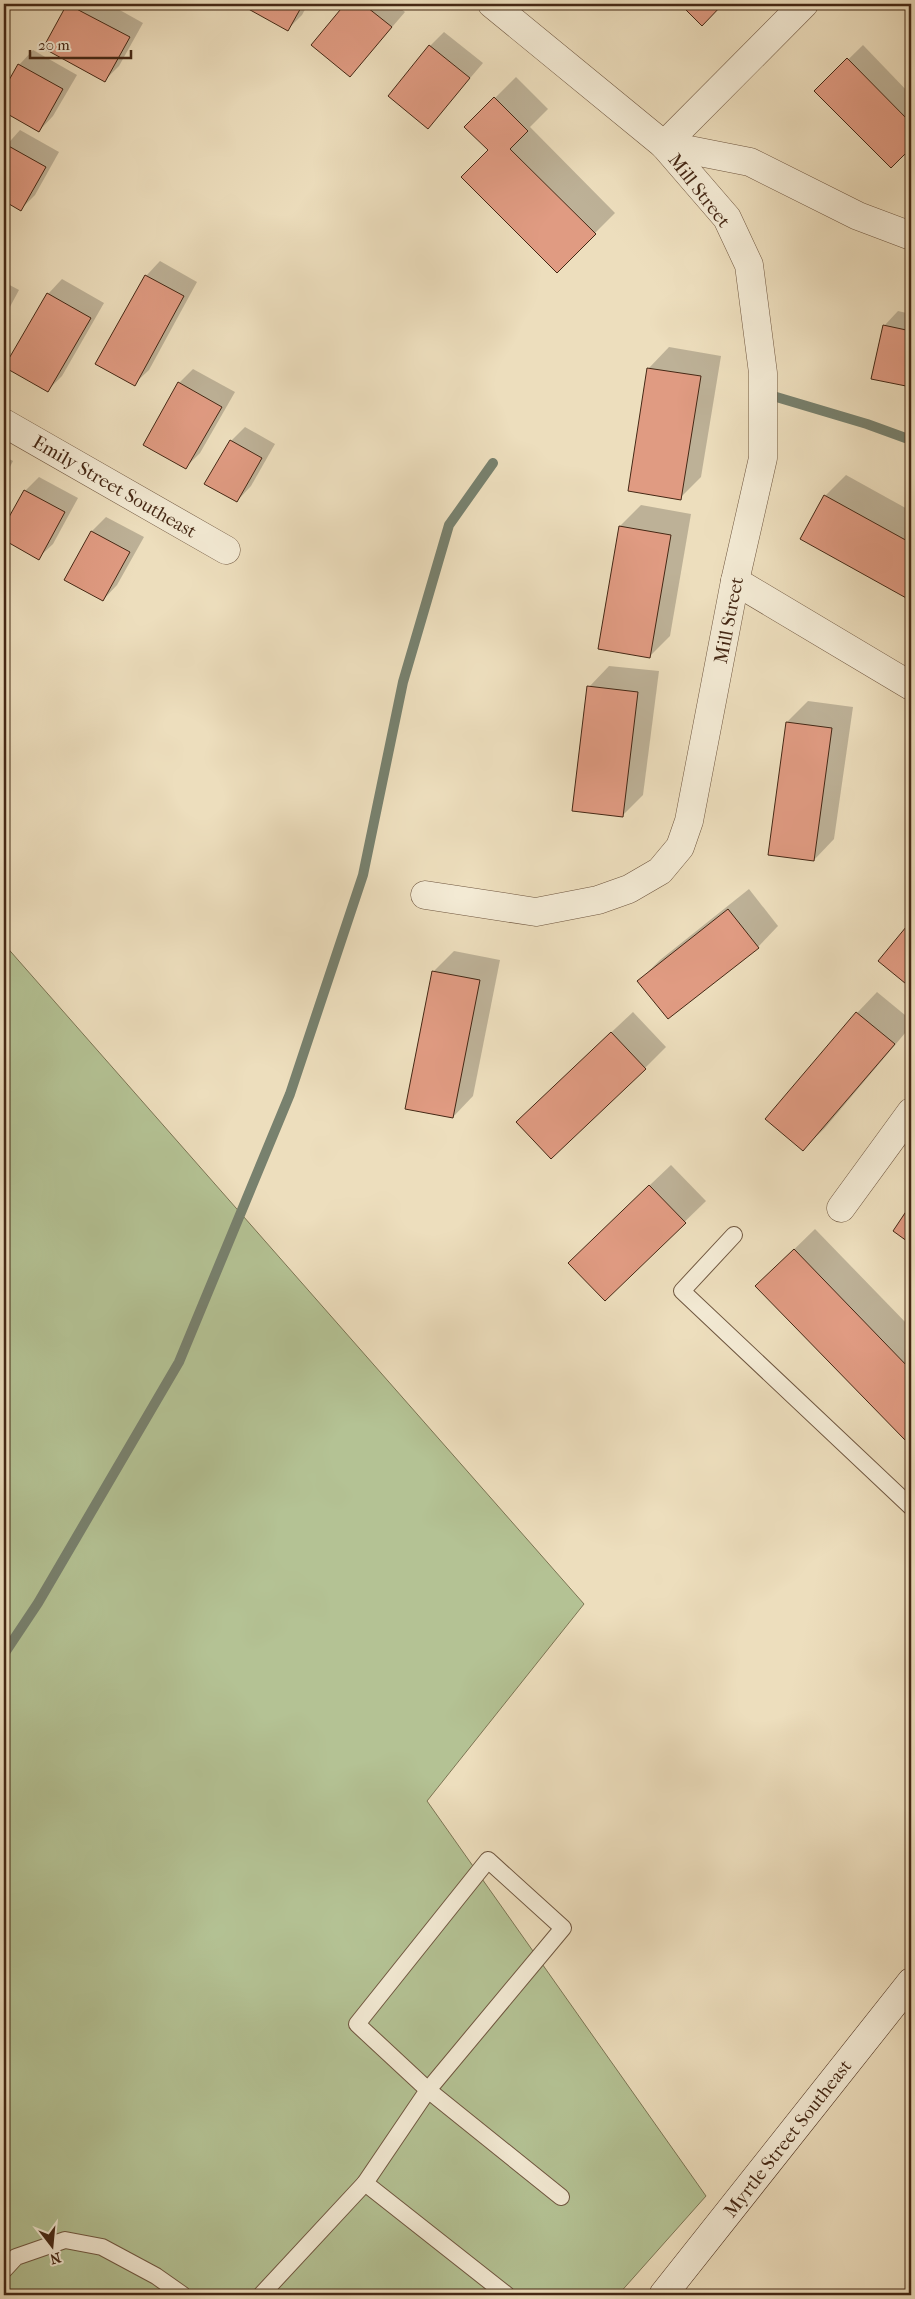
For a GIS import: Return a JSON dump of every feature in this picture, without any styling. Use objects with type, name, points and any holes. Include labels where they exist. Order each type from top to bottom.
[{"type":"street","name":"Mill Street","points":[[425,895],[536,912],[598,900],[629,888],[660,871],[680,847],[690,821],[735,581],[753,511],[763,458],[763,373],[749,265],[727,218],[664,145],[492,4]]},
{"type":"street","points":[[664,145],[804,4]]},
{"type":"street","points":[[664,145],[750,162],[858,216],[911,236]]},
{"type":"street","name":"Emily Street Southeast","points":[[4,423],[226,550]]},
{"type":"street","points":[[735,581],[911,686]]},
{"type":"street","points":[[841,1208],[911,1112]]},
{"type":"street","name":"Myrtle Street Southeast","points":[[662,2295],[911,1982]]},
{"type":"lane","points":[[734,1235],[682,1291],[911,1507]]},
{"type":"lane","points":[[261,2295],[365,2183],[428,2090],[563,1928],[488,1860],[357,2024],[428,2090],[561,2197]]},
{"type":"lane","points":[[365,2183],[507,2295]]},
{"type":"lane","points":[[4,2270],[16,2257],[65,2240],[102,2247],[156,2276],[183,2295]]},
{"type":"green space","points":[[4,944],[584,1604],[427,1801],[706,2196],[618,2295],[4,2295]]},
{"type":"building","points":[[67,4],[130,37],[105,82],[43,48]]},
{"type":"building","points":[[244,4],[303,4],[288,31],[243,6]]},
{"type":"building","points":[[345,4],[363,4],[392,27],[350,77],[311,45]]},
{"type":"building","points":[[680,4],[723,4],[702,26]]},
{"type":"building","points":[[429,45],[470,78],[428,129],[388,96]]},
{"type":"building","points":[[847,58],[911,123],[911,148],[891,168],[814,91]]},
{"type":"building","points":[[18,64],[63,89],[39,132],[4,112],[4,89]]},
{"type":"building","points":[[494,97],[528,131],[510,149],[596,234],[557,273],[461,177],[488,150],[464,127]]},
{"type":"building","points":[[5,144],[46,167],[21,211],[4,201]]},
{"type":"building","points":[[145,275],[184,296],[135,386],[95,364]]},
{"type":"building","points":[[47,293],[91,318],[48,392],[4,367]]},
{"type":"building","points":[[883,325],[911,331],[911,387],[871,379]]},
{"type":"building","points":[[647,368],[701,376],[681,500],[628,491]]},
{"type":"building","points":[[178,382],[222,407],[186,469],[143,445]]},
{"type":"building","points":[[230,440],[262,458],[237,502],[204,484]]},
{"type":"building","points":[[24,490],[65,512],[39,560],[4,540],[4,526]]},
{"type":"building","points":[[824,495],[911,543],[911,593],[908,599],[800,539]]},
{"type":"building","points":[[619,526],[671,535],[650,658],[598,649]]},
{"type":"building","points":[[91,531],[130,552],[103,601],[64,580]]},
{"type":"building","points":[[587,686],[638,692],[623,817],[572,811]]},
{"type":"building","points":[[786,722],[832,728],[814,861],[768,855]]},
{"type":"building","points":[[728,909],[759,948],[668,1019],[637,981]]},
{"type":"building","points":[[911,921],[911,988],[878,961]]},
{"type":"building","points":[[432,971],[480,980],[453,1118],[405,1109]]},
{"type":"building","points":[[856,1012],[895,1044],[803,1151],[765,1119]]},
{"type":"building","points":[[611,1032],[646,1069],[551,1159],[516,1122]]},
{"type":"building","points":[[649,1185],[686,1223],[605,1301],[568,1263]]},
{"type":"building","points":[[911,1204],[911,1244],[893,1231]]},
{"type":"building","points":[[794,1249],[911,1370],[911,1434],[905,1440],[755,1286]]},
{"type":"waterway","points":[[773,396],[867,424],[911,440]]},
{"type":"waterway","points":[[4,1654],[38,1603],[179,1362],[290,1094],[363,875],[403,682],[449,525],[493,463]]}]
